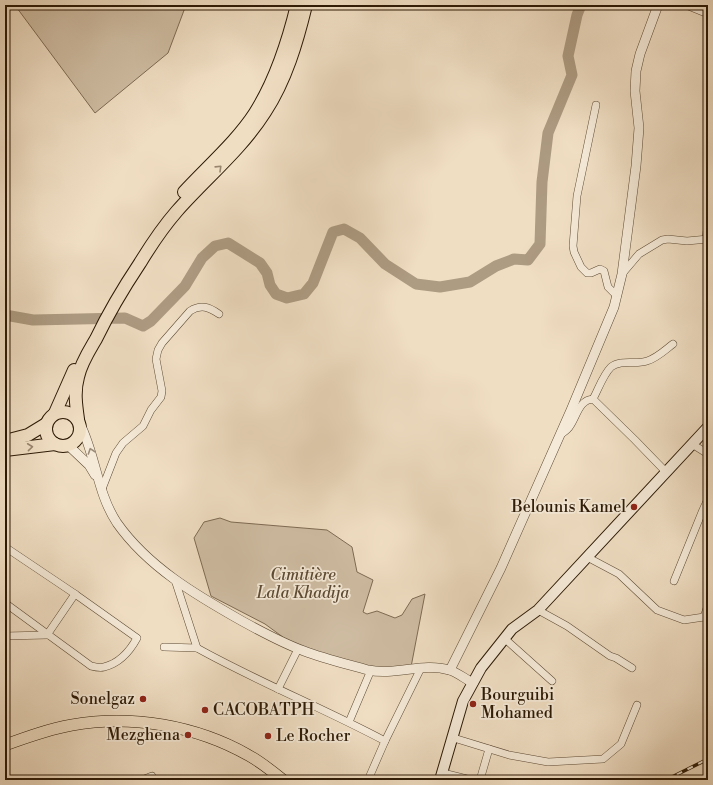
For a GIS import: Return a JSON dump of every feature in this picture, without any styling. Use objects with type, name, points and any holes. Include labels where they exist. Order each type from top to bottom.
[{"type":"highway","points":[[46,424],[47,436],[50,441],[55,444],[64,447],[69,446],[77,439],[81,430],[75,397],[78,377],[83,362],[126,270],[156,226],[180,196],[236,137],[255,113],[284,51],[297,5]]},
{"type":"highway","points":[[108,309],[165,226],[186,200],[239,147],[265,113],[282,79],[292,53],[306,5]]},
{"type":"highway","points":[[5,441],[24,436],[36,431],[46,424],[55,413],[77,364],[100,325]]},
{"type":"highway","points":[[55,413],[65,411],[70,413],[79,422]]},
{"type":"highway","points":[[5,450],[55,444]]},
{"type":"main road","points":[[444,778],[461,707],[485,662],[504,638],[538,610],[708,427]]},
{"type":"main road","points":[[444,778],[458,739],[471,687]]},
{"type":"main road","points":[[5,745],[43,731],[73,724],[130,721],[158,724],[190,731],[223,743],[249,756],[283,780]]},
{"type":"street","points":[[450,670],[501,568],[614,307],[622,274],[636,166],[639,128],[635,91],[636,72],[640,54],[658,5]]},
{"type":"street","points":[[686,5],[708,14]]},
{"type":"street","points":[[596,105],[577,196],[574,252],[581,267],[587,273],[600,268],[604,271],[608,286],[617,296]]},
{"type":"street","points":[[622,274],[639,254],[662,240],[668,239],[687,241],[707,239],[708,222]]},
{"type":"street","points":[[102,489],[113,459],[119,448],[141,428],[151,410],[161,397],[162,391],[156,359],[160,346],[190,311],[195,308],[209,307],[219,314]]},
{"type":"street","points":[[593,399],[609,370],[613,366],[619,364],[646,362],[673,344]]},
{"type":"street","points":[[559,436],[570,426],[582,403],[593,399]]},
{"type":"street","points":[[593,399],[666,472]]},
{"type":"street","points":[[79,422],[95,462],[98,480]]},
{"type":"street","points":[[692,444],[708,454]]},
{"type":"street","points":[[69,446],[88,465],[98,480],[117,522],[128,536],[155,565],[212,604],[279,641],[333,661],[371,670],[398,671],[421,668],[450,670],[471,687]]},
{"type":"street","points":[[674,581],[708,499]]},
{"type":"street","points":[[5,547],[137,638],[130,651],[121,659],[104,667],[91,666],[5,603]]},
{"type":"street","points":[[587,557],[619,574],[657,610],[684,620],[706,619],[708,605]]},
{"type":"street","points":[[175,580],[197,648]]},
{"type":"street","points":[[47,635],[75,594]]},
{"type":"street","points":[[538,610],[567,626],[610,656],[632,668]]},
{"type":"street","points":[[5,636],[47,635]]},
{"type":"street","points":[[504,638],[552,681]]},
{"type":"street","points":[[164,647],[197,648],[227,665],[349,722],[385,742]]},
{"type":"street","points":[[278,689],[298,649]]},
{"type":"street","points":[[368,780],[421,668]]},
{"type":"street","points":[[349,722],[371,670]]},
{"type":"street","points":[[458,739],[509,755],[548,762],[604,759],[621,744],[637,705]]},
{"type":"street","points":[[480,780],[489,749]]},
{"type":"street","points":[[142,780],[152,776],[153,780]]},
{"type":"street","points":[[444,778],[471,780]]},
{"type":"green space","points":[[19,5],[186,5],[168,53],[95,113],[17,8]]},
{"type":"green space","name":"Cimitière Lala Khadija","points":[[220,518],[231,522],[327,530],[352,547],[357,572],[373,580],[363,612],[367,614],[377,611],[395,618],[402,615],[412,599],[425,594],[411,667],[393,669],[363,667],[291,643],[265,624],[211,596],[194,538],[204,522]]},
{"type":"waterway","points":[[5,315],[33,320],[125,318],[143,326],[151,321],[185,286],[202,258],[215,246],[228,243],[260,263],[267,273],[270,285],[276,294],[287,298],[304,294],[313,283],[333,232],[344,229],[360,238],[385,264],[416,284],[440,287],[470,282],[496,266],[514,259],[528,260],[540,244],[542,182],[548,133],[572,75],[568,56],[577,15],[581,5]]},
{"type":"railway","points":[[666,780],[708,759]]},
{"type":"place","name":"Belounis Kamel","points":[[634,507]]},
{"type":"place","name":"Sonelgaz","points":[[143,699]]},
{"type":"place","name":"Bourguibi Mohamed","points":[[473,704]]},
{"type":"place","name":"CACOBATPH","points":[[205,710]]},
{"type":"place","name":"Mezghena","points":[[188,735]]},
{"type":"place","name":"Le Rocher","points":[[268,736]]}]
